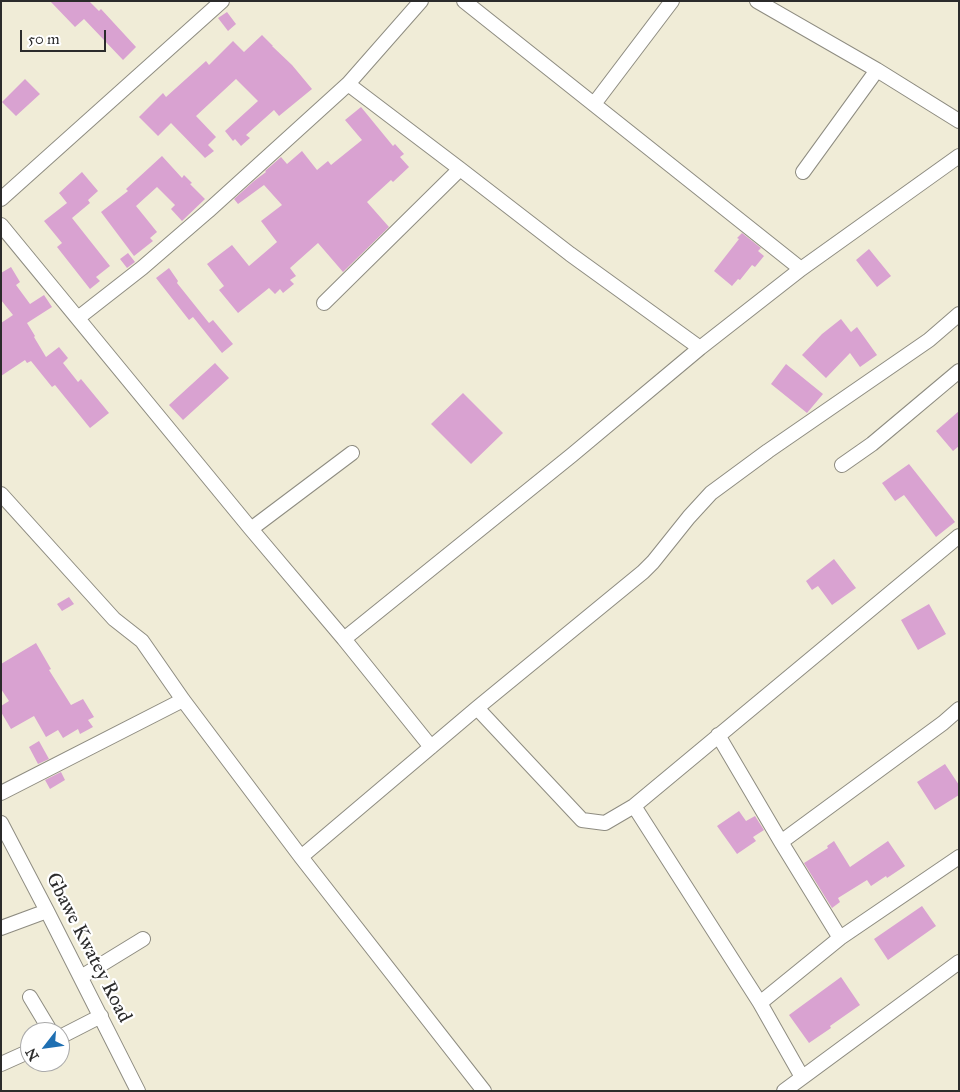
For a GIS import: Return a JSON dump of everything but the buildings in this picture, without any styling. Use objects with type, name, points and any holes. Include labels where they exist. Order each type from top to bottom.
[{"type":"street","points":[[78,318],[142,268],[348,84],[421,1]]},
{"type":"street","points":[[464,1],[801,269]]},
{"type":"street","points":[[594,104],[672,1]]},
{"type":"street","points":[[757,1],[877,70],[959,121]]},
{"type":"street","points":[[1,199],[219,2]]},
{"type":"street","points":[[803,172],[877,70]]},
{"type":"street","points":[[348,84],[570,254],[700,348]]},
{"type":"street","points":[[344,639],[572,456],[700,348],[801,269],[959,156]]},
{"type":"street","points":[[324,303],[460,169]]},
{"type":"street","points":[[1,224],[431,747]]},
{"type":"street","points":[[302,857],[477,708],[643,572],[700,504],[717,488],[929,340],[959,314]]},
{"type":"street","points":[[842,465],[872,444],[959,371]]},
{"type":"street","points":[[251,529],[352,453]]},
{"type":"street","points":[[1,494],[114,619],[142,640],[183,700],[302,857],[484,1091]]},
{"type":"street","points":[[477,708],[582,820],[605,823],[634,806],[959,536]]},
{"type":"street","points":[[1,793],[183,700]]},
{"type":"street","points":[[781,842],[943,723],[959,709]]},
{"type":"street","points":[[718,735],[840,938]]},
{"type":"street","points":[[634,806],[760,1003],[802,1077]]},
{"type":"street","name":"Gbawe Kwatey Road","points":[[2,826],[138,1091]]},
{"type":"street","points":[[760,1003],[840,938],[959,857]]},
{"type":"street","points":[[1,928],[47,911]]},
{"type":"street","points":[[81,977],[143,939]]},
{"type":"street","points":[[784,1091],[959,962]]},
{"type":"street","points":[[30,997],[45,1022]]},
{"type":"street","points":[[70,1032],[101,1016]]},
{"type":"street","points":[[1,1064],[20,1055]]}]
